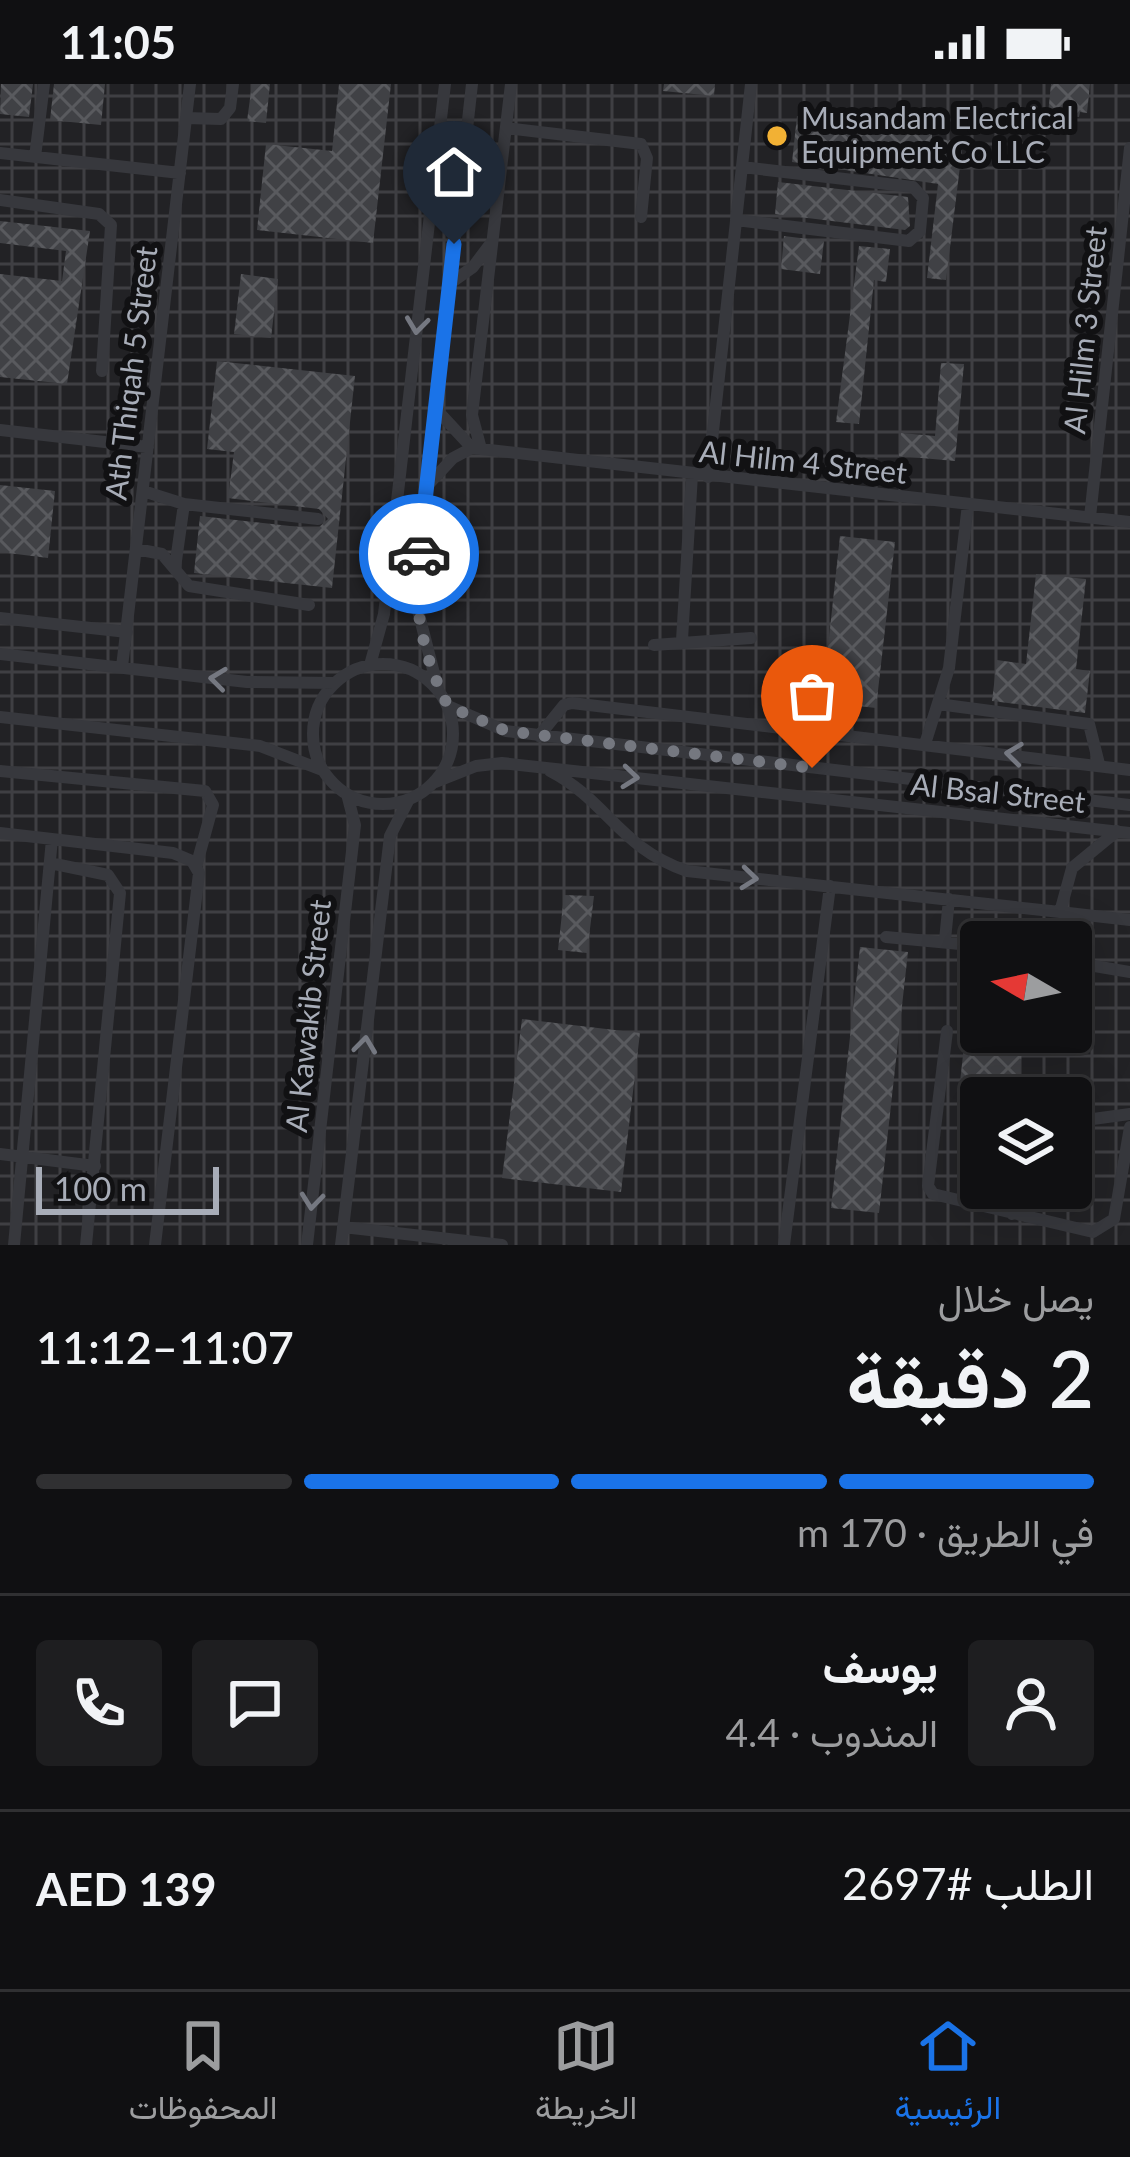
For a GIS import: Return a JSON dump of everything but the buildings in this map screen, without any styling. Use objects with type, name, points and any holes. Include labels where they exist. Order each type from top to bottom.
[{"type":"street","points":[[34,157],[44,84]]},
{"type":"street","name":"Ath Thiqah 5 Street","points":[[122,667],[190,84]]},
{"type":"street","points":[[186,118],[221,119],[230,108],[233,84]]},
{"type":"street","points":[[370,664],[384,614],[445,84]]},
{"type":"street","points":[[335,683],[316,716],[316,753],[324,771],[347,794],[377,804],[409,799],[434,783],[453,738],[448,706],[438,689],[415,599],[472,84]]},
{"type":"street","points":[[477,449],[472,416],[511,84]]},
{"type":"street","points":[[708,477],[751,84]]},
{"type":"street","points":[[506,128],[640,144],[646,158],[640,217]]},
{"type":"street","name":"Al Hilm 3 Street","points":[[1090,517],[1130,148]]},
{"type":"street","points":[[0,153],[180,172]]},
{"type":"street","points":[[736,220],[909,242],[920,231],[923,198],[913,187],[742,167]]},
{"type":"street","points":[[0,200],[99,214],[111,225],[102,370]]},
{"type":"street","points":[[449,284],[473,267],[493,240]]},
{"type":"street","points":[[435,408],[477,449]]},
{"type":"street","points":[[0,430],[148,447]]},
{"type":"street","points":[[426,487],[453,458],[477,449]]},
{"type":"street","name":"Al Hilm 4 Street","points":[[477,449],[1130,522]]},
{"type":"street","points":[[682,640],[692,475]]},
{"type":"street","points":[[143,491],[184,504],[318,519]]},
{"type":"street","points":[[175,568],[184,504]]},
{"type":"street","points":[[925,744],[949,668],[968,504]]},
{"type":"street","points":[[136,549],[162,554],[189,586],[309,605]]},
{"type":"street","points":[[0,618],[127,632]]},
{"type":"street","points":[[655,645],[751,638]]},
{"type":"street","points":[[0,654],[247,682],[335,683],[370,664],[407,668],[438,689]]},
{"type":"street","points":[[539,736],[564,705],[572,704],[1130,770]]},
{"type":"street","points":[[938,704],[1089,724],[1099,764]]},
{"type":"street","name":"Al Bsal Street","points":[[448,706],[482,724],[539,736],[1130,805]]},
{"type":"street","points":[[0,717],[260,746],[324,771]]},
{"type":"street","name":"Al Bsal Street","points":[[434,783],[476,766],[543,767],[1124,832]]},
{"type":"street","points":[[543,767],[586,793],[632,845],[686,871],[1130,920]]},
{"type":"street","points":[[0,771],[206,791],[211,817],[196,867],[200,887],[155,1245]]},
{"type":"street","name":"Al Kawakib Street","points":[[307,1245],[355,825],[347,794]]},
{"type":"street","name":"Al Kawakib Street","points":[[340,1245],[391,836],[409,799]]},
{"type":"street","points":[[0,832],[173,853],[196,867]]},
{"type":"street","points":[[1060,912],[1072,868],[1124,832]]},
{"type":"street","points":[[14,1245],[52,839]]},
{"type":"street","points":[[50,863],[108,875],[120,892],[86,1245]]},
{"type":"street","points":[[784,1245],[830,886]]},
{"type":"street","points":[[945,940],[950,899]]},
{"type":"street","points":[[886,937],[960,942]]},
{"type":"street","points":[[1092,966],[1130,972]]},
{"type":"street","points":[[947,1031],[928,1186],[943,1198],[1093,1232],[1104,1229],[1114,1219],[1130,1127]]},
{"type":"street","points":[[1092,1119],[1130,1114]]},
{"type":"street","points":[[0,1154],[95,1166]]},
{"type":"street","points":[[1012,1214],[1014,1209]]},
{"type":"street","points":[[343,1227],[502,1245]]},
{"type":"shaded area","points":[[0,84],[1130,84],[1130,1245],[0,1245]]},
{"type":"way so far","points":[[419,554],[415,599],[422,641],[448,706],[506,731],[812,768]]},
{"type":"place","name":"Musandam Electrical Equipment Co LLC","points":[[777,136]]},
{"type":"route","points":[[419,554],[454,244]]}]
